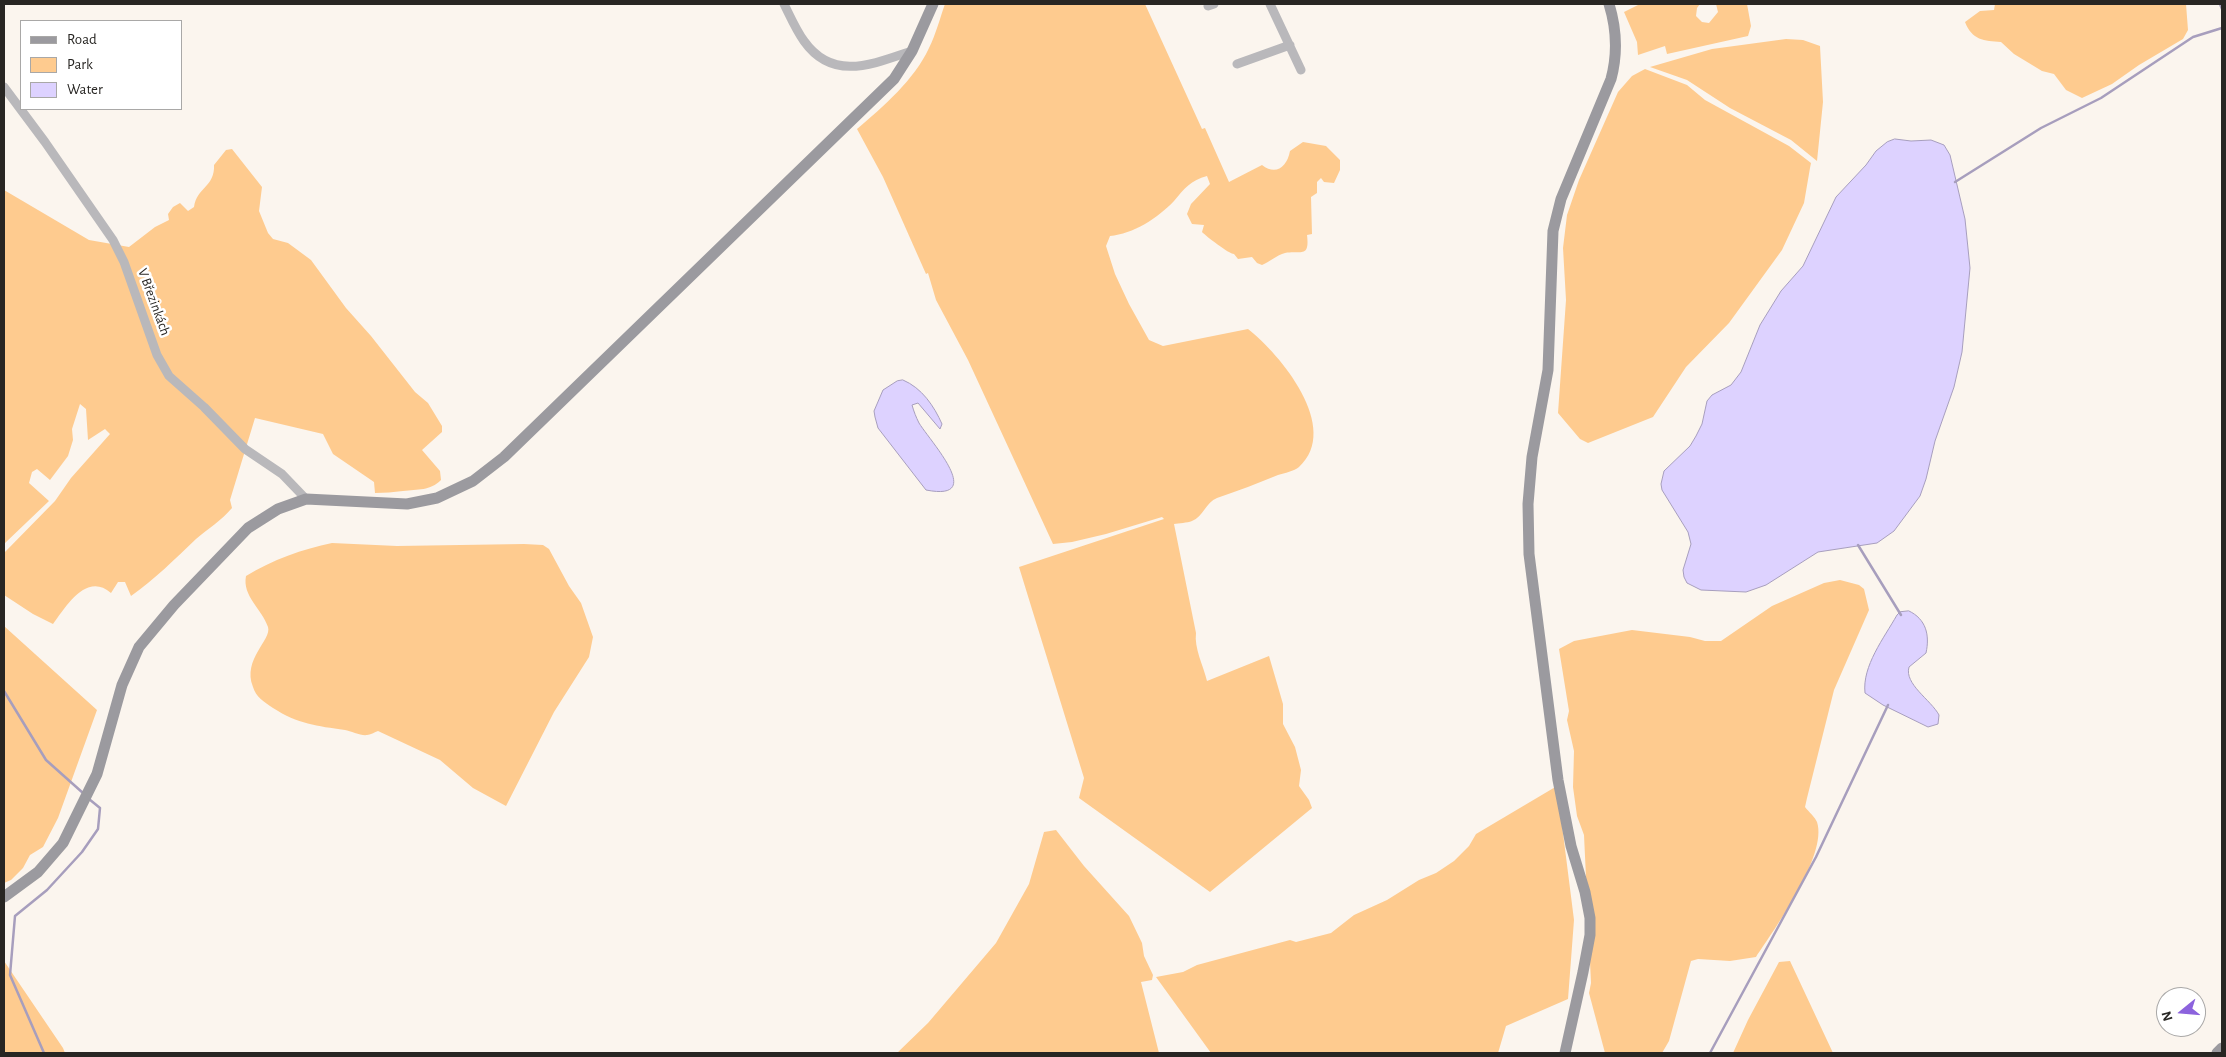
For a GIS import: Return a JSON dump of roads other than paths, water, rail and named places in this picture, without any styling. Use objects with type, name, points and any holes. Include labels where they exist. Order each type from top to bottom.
[{"type":"street","points":[[784,4],[804,42],[820,58],[837,66],[855,68],[912,51]]},
{"type":"street","points":[[4,897],[38,872],[63,843],[97,774],[122,685],[139,647],[174,605],[248,528],[278,509],[306,500],[352,500],[407,504],[437,498],[473,481],[496,463],[894,79],[912,51],[933,4]]},
{"type":"street","points":[[1270,4],[1302,70]]},
{"type":"street","points":[[1565,1053],[1590,936],[1590,918],[1585,892],[1571,846],[1558,780],[1529,554],[1528,504],[1532,457],[1548,370],[1553,231],[1561,199],[1611,79],[1617,58],[1617,39],[1609,4]]},
{"type":"street","points":[[1237,64],[1290,45]]},
{"type":"street","name":"V Březinkách","points":[[4,87],[20,108]]},
{"type":"street","name":"V Březinkách","points":[[21,110],[113,240],[124,262],[157,355],[169,376],[204,407],[245,449],[282,474],[306,500]]},
{"type":"street","points":[[2217,1053],[2222,1048]]},
{"type":"water","points":[[1895,139],[1911,141],[1931,140],[1944,145],[1950,155],[1965,219],[1970,268],[1962,352],[1954,387],[1935,441],[1920,496],[1894,531],[1877,543],[1818,552],[1766,585],[1746,592],[1701,590],[1687,583],[1684,577],[1683,570],[1691,544],[1688,532],[1662,490],[1661,484],[1664,471],[1690,446],[1702,424],[1707,401],[1712,395],[1731,385],[1741,372],[1760,325],[1781,291],[1803,266],[1836,197],[1866,165],[1876,151],[1887,142]]},
{"type":"water","points":[[903,380],[910,383],[927,398],[942,424],[940,429],[918,403],[912,405],[919,423],[950,468],[953,479],[952,487],[944,491],[926,490],[878,428],[874,411],[883,390],[897,381]]},
{"type":"water","points":[[1909,611],[1915,614],[1923,623],[1927,634],[1926,653],[1909,667],[1909,673],[1910,680],[1914,686],[1939,715],[1938,724],[1928,727],[1883,705],[1865,693],[1867,673],[1875,652],[1897,615],[1900,612]]},
{"type":"waterway","points":[[2220,4],[2222,9]]},
{"type":"waterway","points":[[1955,182],[2041,128],[2101,98],[2193,37],[2222,28]]},
{"type":"waterway","points":[[1858,545],[1901,615]]},
{"type":"waterway","points":[[4,691],[46,760],[83,793]]},
{"type":"waterway","points":[[1710,1053],[1816,857],[1888,705]]},
{"type":"waterway","points":[[44,1053],[10,975],[15,916],[47,890],[82,852],[98,829],[100,808],[89,799]]}]
